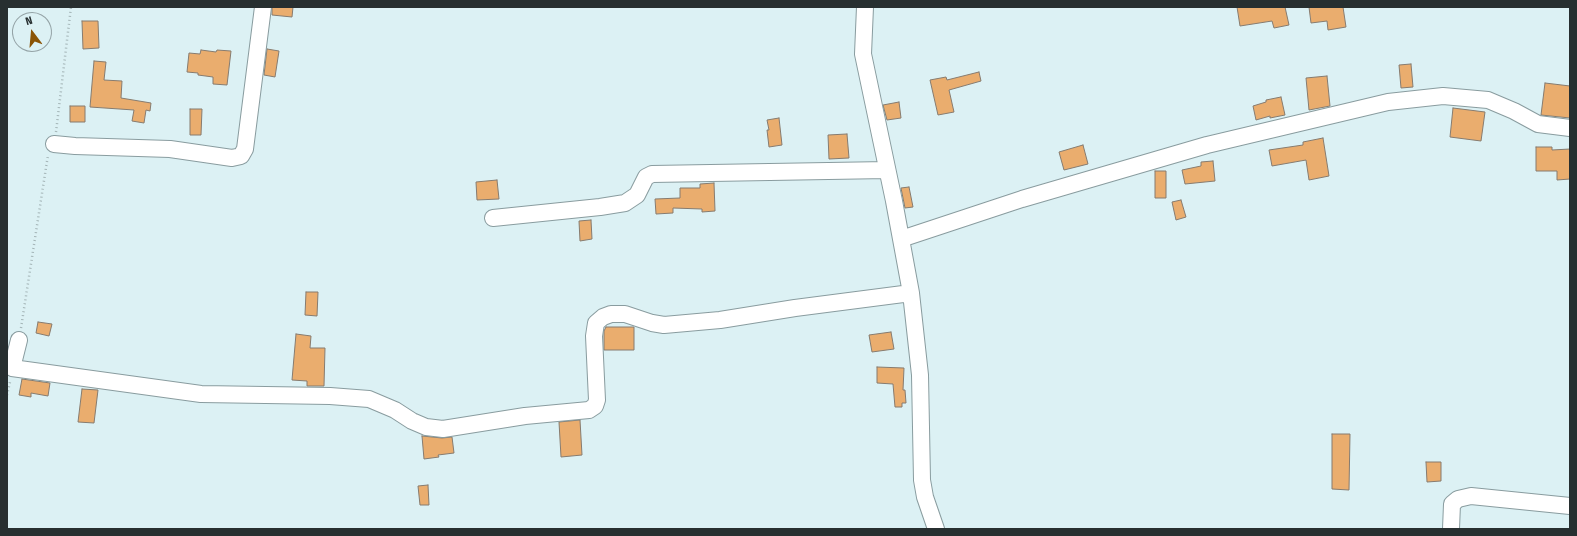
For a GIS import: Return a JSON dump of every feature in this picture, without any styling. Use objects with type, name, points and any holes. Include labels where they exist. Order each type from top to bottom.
[{"type":"street","points":[[54,144],[170,149],[232,158],[241,156],[245,149],[263,7]]},
{"type":"street","points":[[865,7],[864,54],[911,293],[920,375],[922,480],[925,498],[936,529]]},
{"type":"street","points":[[901,239],[1022,199],[1207,145],[1388,102],[1443,96],[1488,100],[1514,111],[1538,124],[1570,128]]},
{"type":"street","points":[[493,218],[625,203],[637,195],[646,177],[652,174],[887,170]]},
{"type":"street","points":[[19,340],[12,368],[201,394],[330,396],[369,399],[395,410],[426,428],[443,429],[525,416],[589,410],[595,406],[597,400],[594,336],[596,323],[603,317],[611,314],[625,314],[652,323],[664,325],[720,320],[795,308],[911,293]]},
{"type":"street","points":[[1451,529],[1452,504],[1458,499],[1471,496],[1570,506]]},
{"type":"path","points":[[19,340],[48,154],[54,144],[71,7]]},
{"type":"building","points":[[272,7],[293,7],[292,17],[272,15]]},
{"type":"building","points":[[1237,7],[1285,7],[1289,25],[1274,28],[1272,21],[1240,26]]},
{"type":"building","points":[[1309,7],[1343,7],[1346,27],[1328,30],[1327,21],[1311,23]]},
{"type":"building","points":[[82,21],[98,21],[99,48],[83,49]]},
{"type":"building","points":[[267,49],[279,51],[275,77],[264,75]]},
{"type":"building","points":[[201,50],[216,52],[217,50],[231,51],[227,85],[213,84],[213,77],[187,72],[189,53],[200,54]]},
{"type":"building","points":[[94,61],[106,62],[104,80],[122,81],[121,98],[151,103],[150,111],[146,110],[144,123],[132,121],[134,110],[90,107]]},
{"type":"building","points":[[1411,64],[1413,87],[1401,88],[1399,65]]},
{"type":"building","points":[[979,72],[981,81],[949,90],[954,112],[938,115],[930,80],[946,77],[947,80]]},
{"type":"building","points":[[1327,76],[1330,106],[1309,110],[1306,78]]},
{"type":"building","points":[[1545,83],[1570,86],[1570,118],[1541,115]]},
{"type":"building","points":[[1281,97],[1285,115],[1270,118],[1270,116],[1256,120],[1253,106],[1266,102],[1266,100]]},
{"type":"building","points":[[899,102],[901,118],[887,120],[883,105]]},
{"type":"building","points":[[70,106],[85,106],[85,122],[70,122]]},
{"type":"building","points":[[1453,108],[1485,112],[1481,141],[1450,137]]},
{"type":"building","points":[[190,109],[202,109],[201,135],[190,135]]},
{"type":"building","points":[[779,118],[782,145],[769,147],[767,130],[769,130],[767,120]]},
{"type":"building","points":[[847,134],[849,158],[829,159],[828,135]]},
{"type":"building","points":[[1323,138],[1329,176],[1309,180],[1306,160],[1272,166],[1269,150],[1303,145],[1303,142]]},
{"type":"building","points":[[1083,145],[1088,164],[1064,170],[1059,152]]},
{"type":"building","points":[[1536,147],[1552,147],[1552,150],[1570,149],[1570,179],[1557,180],[1557,171],[1536,171]]},
{"type":"building","points":[[1213,161],[1215,181],[1185,184],[1182,170],[1201,166],[1201,162]]},
{"type":"building","points":[[1155,171],[1166,171],[1166,198],[1155,198]]},
{"type":"building","points":[[497,180],[499,199],[477,200],[476,182]]},
{"type":"building","points":[[714,183],[715,211],[702,212],[702,209],[673,208],[673,213],[656,214],[655,199],[680,198],[680,188],[700,188],[700,184]]},
{"type":"building","points":[[909,187],[913,207],[905,208],[901,188]]},
{"type":"building","points":[[1181,200],[1186,217],[1176,220],[1172,202]]},
{"type":"building","points":[[591,220],[592,239],[580,241],[579,221]]},
{"type":"building","points":[[306,292],[318,292],[317,316],[305,315]]},
{"type":"building","points":[[38,322],[52,324],[49,336],[36,333]]},
{"type":"building","points":[[606,327],[634,327],[634,350],[604,350],[604,331]]},
{"type":"building","points":[[891,332],[894,349],[872,352],[869,335]]},
{"type":"building","points":[[296,334],[311,336],[310,348],[325,348],[324,386],[307,386],[307,381],[292,380]]},
{"type":"building","points":[[877,367],[904,368],[903,390],[905,390],[906,403],[902,403],[902,407],[895,407],[893,384],[877,383]]},
{"type":"building","points":[[22,379],[50,383],[48,396],[31,393],[31,397],[19,395]]},
{"type":"building","points":[[82,389],[98,390],[94,423],[78,422]]},
{"type":"building","points":[[580,420],[582,455],[561,457],[559,422]]},
{"type":"building","points":[[1332,434],[1350,434],[1349,490],[1332,489]]},
{"type":"building","points":[[422,436],[442,438],[452,437],[454,453],[424,459]]},
{"type":"building","points":[[1426,462],[1441,462],[1441,481],[1427,482]]},
{"type":"building","points":[[428,485],[429,505],[420,505],[418,486]]}]
